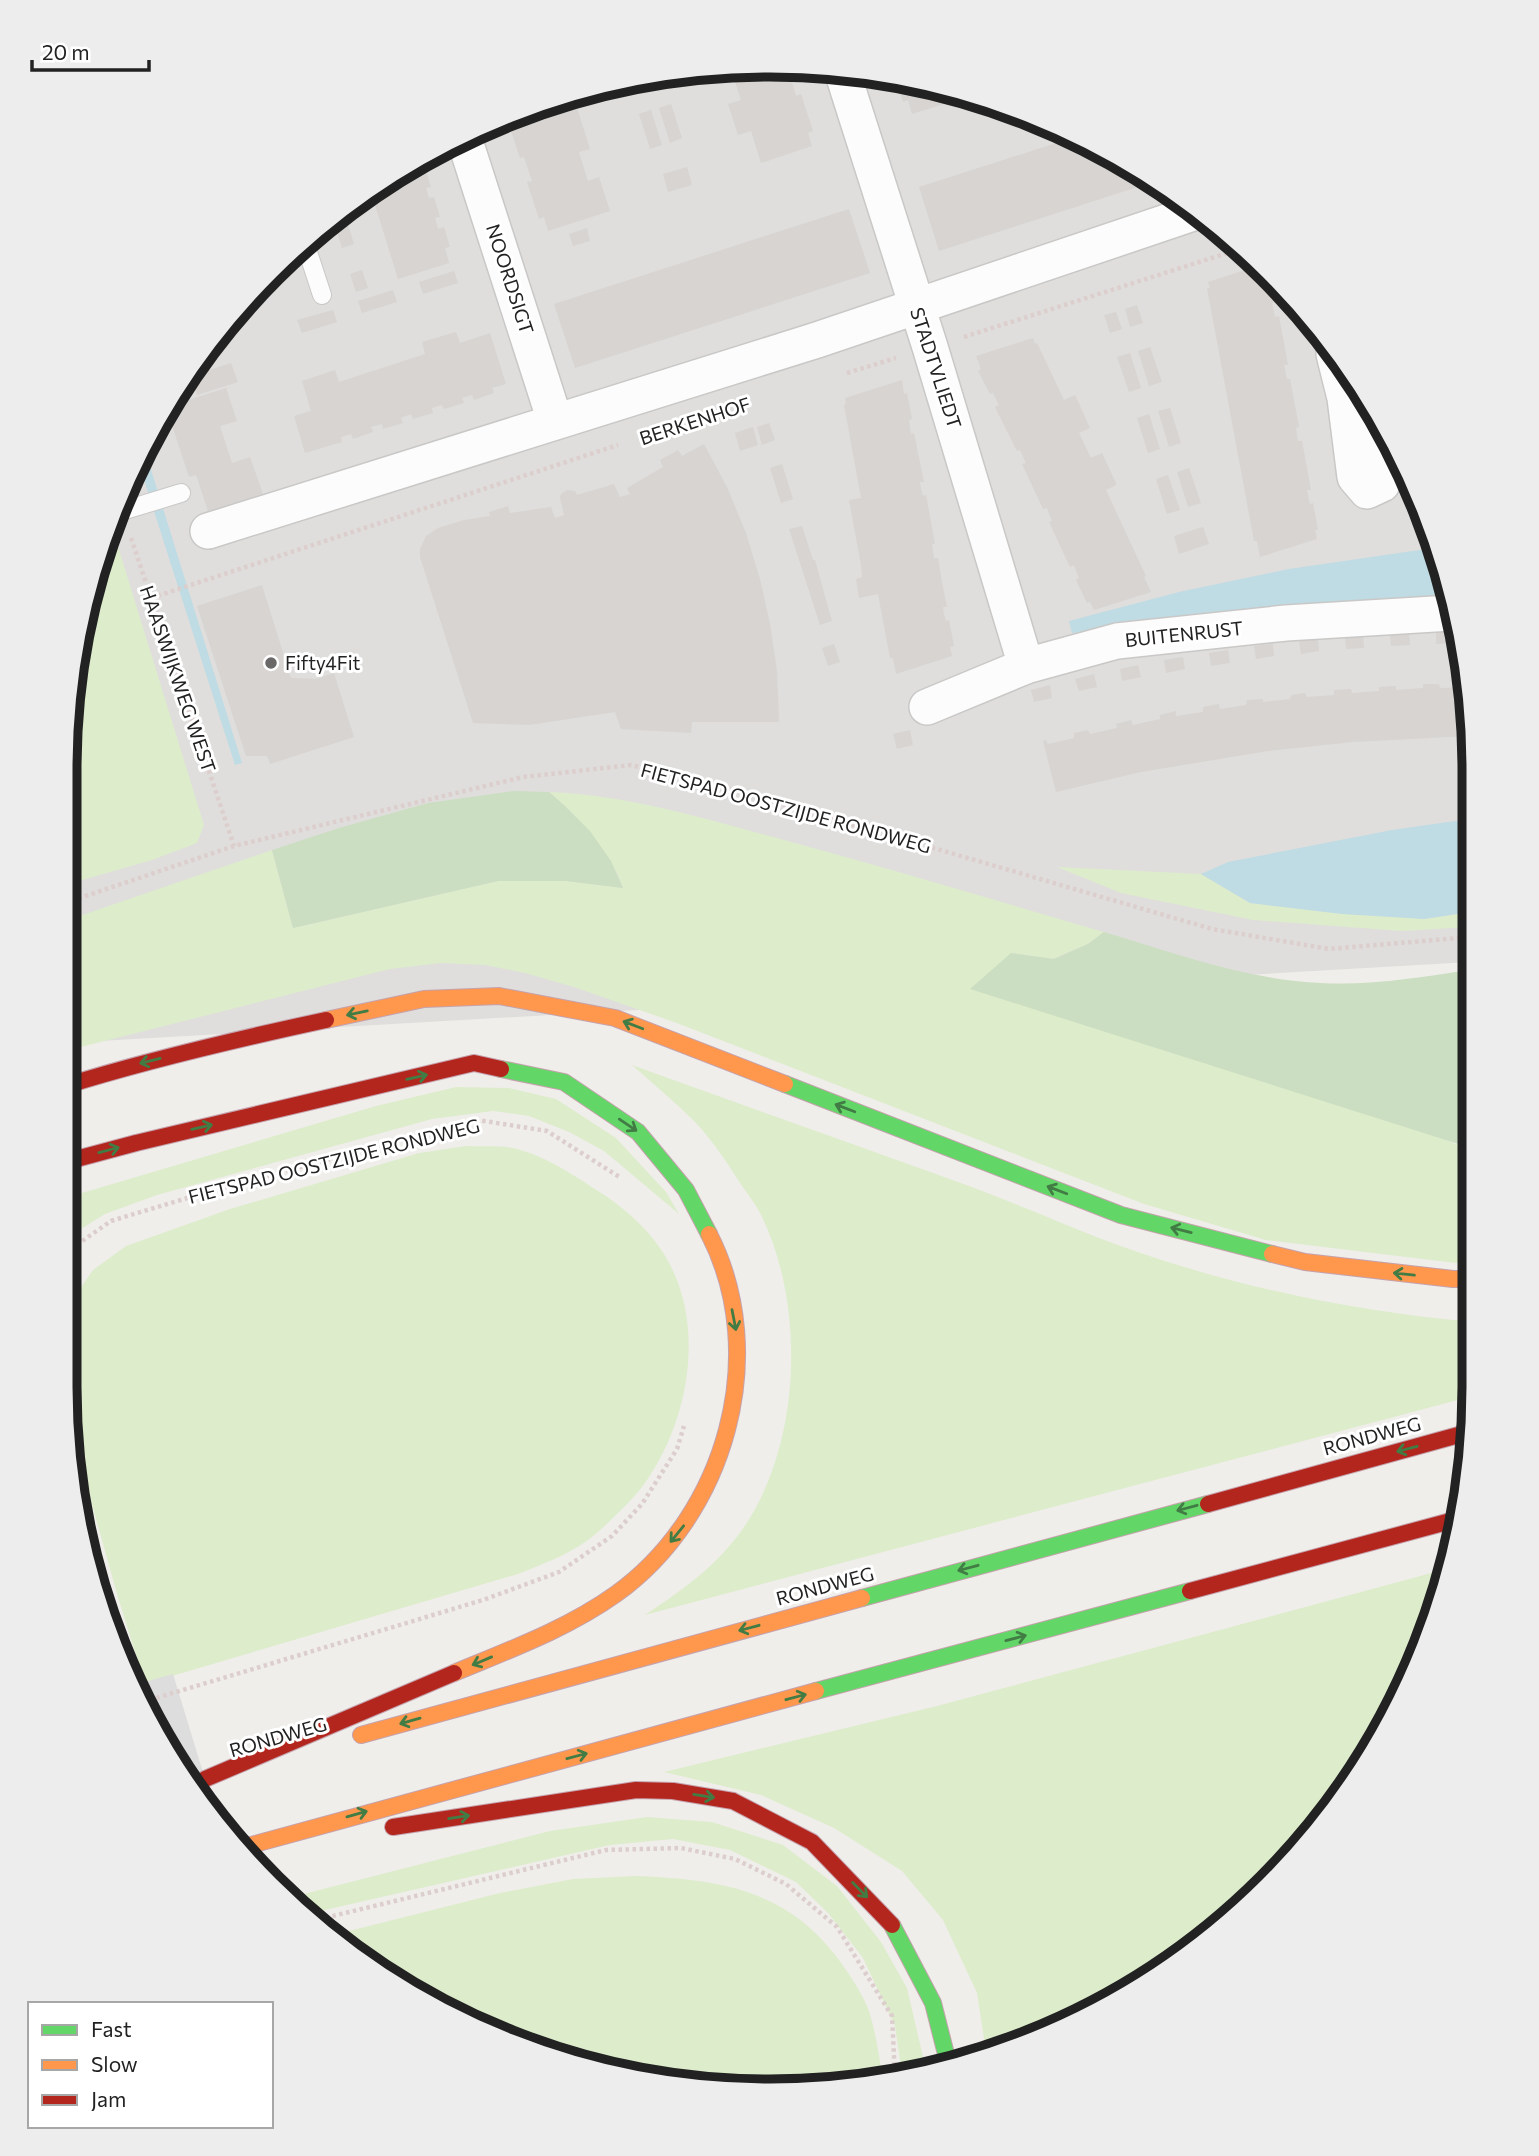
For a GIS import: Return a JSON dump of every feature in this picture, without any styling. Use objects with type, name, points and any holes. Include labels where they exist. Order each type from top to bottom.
[{"type":"highway","points":[[77,1082],[230,1041],[424,999],[499,996],[615,1018],[1121,1215],[1305,1262],[1462,1279]]},
{"type":"highway","points":[[77,1159],[474,1063],[564,1082],[638,1132],[686,1190],[722,1260],[738,1337],[732,1408],[722,1451],[703,1495],[683,1526],[656,1559],[616,1594],[545,1635],[205,1779]]},
{"type":"highway","name":"RONDWEG","points":[[352,1738],[1461,1433]]},
{"type":"highway","points":[[252,1846],[366,1812],[1449,1521]]},
{"type":"highway","name":"RONDWEG","points":[[200,1780],[325,1745]]},
{"type":"highway","points":[[253,1847],[636,1790],[673,1791],[733,1801],[812,1842],[891,1922],[933,2003],[947,2056]]},
{"type":"street","name":"STADTVLIEDT","points":[[845,81],[930,347],[1026,666]]},
{"type":"street","name":"NOORDSIGT","points":[[467,146],[555,421]]},
{"type":"street","points":[[208,531],[916,307],[1185,216]]},
{"type":"street","points":[[1341,379],[1346,398]]},
{"type":"street","name":"BUITENRUST","points":[[927,706],[1026,666],[1117,641],[1286,623],[1444,613]]},
{"type":"lane","points":[[309,253],[323,295]]},
{"type":"lane","points":[[128,509],[181,494]]},
{"type":"path","points":[[840,375],[1230,252]]},
{"type":"path","name":"BERKENHOF","points":[[151,598],[624,443]]},
{"type":"path","name":"HAASWIJKWEG WEST","points":[[125,519],[234,846]]},
{"type":"path","name":"FIETSPAD OOSTZIJDE RONDWEG","points":[[77,899],[234,846],[523,777],[631,765],[727,788],[1212,929],[1329,949],[1462,938]]},
{"type":"path","name":"FIETSPAD OOSTZIJDE RONDWEG","points":[[77,1245],[111,1221],[217,1189],[478,1120],[547,1131],[618,1175],[627,1185]]},
{"type":"path","points":[[152,1700],[483,1600],[559,1572],[612,1536],[642,1504],[677,1449],[685,1422]]},
{"type":"path","points":[[326,1918],[606,1850],[681,1848],[735,1859],[786,1884],[836,1927],[892,2016],[895,2068]]},
{"type":"shaded area","points":[[724,78],[815,78],[905,90],[949,101],[992,114],[1076,148],[1116,170],[1191,220],[1259,280],[1290,313],[1319,348],[1369,423],[1409,504],[1425,547],[1449,634],[1461,724],[1462,962],[77,1042],[78,724],[90,634],[101,590],[114,547],[148,463],[170,423],[220,348],[280,280],[313,249],[348,220],[423,170],[463,148],[547,114],[634,90],[679,83]]},
{"type":"green space","points":[[116,541],[204,825],[197,843],[152,860],[77,882],[78,724],[83,679],[90,634]]},
{"type":"green space","points":[[514,791],[549,792],[565,806],[590,831],[611,861],[623,888],[566,881],[498,881],[293,928],[272,850],[428,803]]},
{"type":"green space","points":[[549,792],[607,798],[693,815],[1104,932],[1088,944],[1053,959],[1011,953],[1462,1146],[1462,1264],[1266,1240],[1144,1204],[674,1022],[574,987],[485,965],[441,963],[390,969],[77,1048],[77,917],[272,850],[293,928],[498,881],[566,881],[623,888],[602,848],[571,812]]},
{"type":"green space","points":[[1057,867],[1201,874],[1250,903],[1425,919],[1462,913],[1462,927],[1402,931],[1253,920],[1121,893]]},
{"type":"green space","points":[[1104,932],[1211,964],[1293,981],[1358,983],[1462,971],[1462,1145],[970,989],[1011,953],[1054,959],[1088,944]]},
{"type":"green space","points":[[632,1065],[972,1187],[1158,1259],[1291,1295],[1381,1311],[1462,1321],[1462,1399],[645,1615],[680,1591],[712,1564],[731,1544],[754,1510],[772,1472],[784,1430],[790,1385],[791,1341],[786,1297],[777,1255],[762,1217],[720,1153],[702,1129]]},
{"type":"green space","points":[[456,1087],[509,1088],[556,1099],[616,1138],[666,1192],[679,1214],[604,1151],[569,1132],[529,1116],[493,1111],[432,1119],[157,1195],[105,1214],[77,1232],[77,1194],[376,1106]]},
{"type":"green space","points":[[466,1146],[513,1148],[536,1155],[578,1178],[624,1209],[660,1248],[675,1275],[684,1305],[688,1336],[688,1367],[683,1398],[674,1429],[661,1457],[640,1490],[597,1533],[569,1552],[549,1561],[518,1574],[145,1684],[82,1469],[78,1432],[77,1293],[93,1270],[126,1246],[230,1209],[419,1153]]},
{"type":"green space","points":[[1436,1572],[1409,1652],[1369,1733],[1319,1808],[1259,1876],[1191,1936],[1116,1986],[1076,2008],[985,2044],[977,1993],[943,1920],[902,1871],[834,1828],[761,1795],[664,1772],[937,1706]]},
{"type":"green space","points":[[647,1817],[712,1822],[783,1845],[837,1886],[881,1942],[907,1988],[924,2061],[901,2067],[895,2026],[863,1958],[828,1913],[796,1882],[730,1850],[673,1839],[610,1845],[318,1911],[300,1895],[550,1831]]},
{"type":"green space","points":[[635,1876],[693,1880],[746,1892],[794,1915],[816,1933],[836,1956],[863,1997],[874,2028],[881,2070],[815,2078],[724,2078],[634,2066],[590,2055],[547,2042],[463,2008],[385,1962],[344,1932],[500,1893],[573,1879]]},
{"type":"water","points":[[149,462],[242,763],[235,765],[143,475]]},
{"type":"water","points":[[1426,549],[1441,600],[1334,607],[1072,633],[1069,621],[1179,592],[1289,569]]},
{"type":"water","points":[[1462,820],[1462,913],[1424,919],[1342,914],[1250,903],[1201,874],[1228,862],[1392,830]]},
{"type":"pier","points":[[173,1674],[209,1793],[170,1733],[143,1682]]},
{"type":"building","points":[[791,77],[796,96],[801,94],[813,131],[808,133],[812,146],[761,163],[751,131],[738,135],[728,104],[741,100],[734,78]]},
{"type":"building","points":[[898,89],[951,102],[912,114],[908,100],[903,102]]},
{"type":"building","points":[[671,104],[682,138],[670,143],[659,108]]},
{"type":"building","points":[[576,105],[590,149],[579,152],[588,181],[599,177],[610,211],[548,231],[544,217],[539,219],[527,182],[532,181],[524,157],[520,158],[510,128]]},
{"type":"building","points":[[651,110],[662,145],[650,149],[639,114]]},
{"type":"building","points":[[1061,141],[1141,186],[939,251],[919,187]]},
{"type":"building","points":[[687,167],[692,185],[668,192],[663,174]]},
{"type":"building","points":[[425,169],[431,187],[426,188],[429,198],[434,197],[440,217],[435,218],[438,229],[444,227],[450,247],[445,248],[449,263],[398,279],[374,202]]},
{"type":"building","points":[[849,209],[870,273],[575,368],[554,304]]},
{"type":"building","points":[[347,221],[354,244],[342,248],[336,230]]},
{"type":"building","points":[[587,228],[590,241],[573,246],[569,234]]},
{"type":"building","points":[[1248,269],[1275,297],[1276,303],[1272,303],[1275,317],[1279,316],[1288,365],[1284,365],[1287,379],[1290,379],[1299,427],[1296,428],[1298,441],[1302,441],[1311,490],[1307,490],[1310,504],[1313,503],[1318,530],[1315,530],[1317,539],[1260,557],[1257,541],[1254,541],[1208,282]]},
{"type":"building","points":[[362,270],[368,288],[356,292],[350,274]]},
{"type":"building","points":[[454,271],[458,283],[423,294],[419,282]]},
{"type":"building","points":[[393,290],[397,302],[362,313],[358,301]]},
{"type":"building","points":[[1137,305],[1143,323],[1130,327],[1125,309]]},
{"type":"building","points":[[333,310],[337,322],[302,333],[297,320]]},
{"type":"building","points":[[1116,312],[1122,329],[1110,333],[1104,315]]},
{"type":"building","points":[[456,332],[460,343],[490,333],[506,384],[492,388],[494,393],[474,400],[472,395],[462,398],[464,403],[444,409],[442,405],[432,408],[433,413],[413,419],[411,414],[401,418],[403,423],[383,429],[382,424],[371,427],[373,432],[353,439],[351,434],[341,437],[342,442],[305,453],[294,416],[311,411],[302,381],[335,370],[339,382],[425,354],[422,342]]},
{"type":"building","points":[[1033,338],[1064,400],[1075,395],[1076,397],[1090,428],[1079,433],[1091,458],[1102,453],[1116,483],[1106,490],[1151,592],[1094,610],[1090,602],[1087,603],[1076,580],[1079,578],[1074,565],[1070,567],[1049,522],[1052,521],[1047,508],[1043,509],[1022,464],[1026,463],[1020,450],[1017,451],[995,407],[999,405],[978,371],[981,369],[976,356]]},
{"type":"building","points":[[1150,347],[1162,382],[1149,386],[1138,351]]},
{"type":"building","points":[[1130,353],[1141,388],[1129,392],[1117,357]]},
{"type":"building","points":[[231,363],[238,382],[197,395],[194,385],[203,372]]},
{"type":"building","points":[[902,380],[912,419],[909,420],[911,434],[914,433],[924,482],[920,482],[923,496],[926,495],[935,544],[932,544],[934,558],[938,558],[947,607],[943,607],[944,614],[946,621],[949,620],[954,646],[950,647],[952,656],[896,674],[893,658],[890,658],[878,594],[859,598],[856,579],[862,577],[861,565],[849,500],[861,498],[844,405],[845,398]]},
{"type":"building","points":[[226,388],[237,421],[220,426],[232,463],[250,457],[264,497],[209,514],[196,475],[189,477],[171,422],[184,401]]},
{"type":"building","points":[[1170,408],[1181,443],[1169,447],[1158,411]]},
{"type":"building","points":[[1149,414],[1160,449],[1148,453],[1137,418]]},
{"type":"building","points":[[769,423],[775,440],[762,445],[757,427]]},
{"type":"building","points":[[753,427],[758,445],[740,451],[735,433]]},
{"type":"building","points":[[704,444],[727,487],[746,533],[760,579],[777,671],[779,722],[692,722],[691,733],[621,729],[615,712],[529,725],[473,723],[420,557],[420,549],[426,536],[438,528],[490,516],[489,512],[508,506],[510,513],[551,507],[555,518],[564,515],[560,498],[567,490],[575,491],[577,495],[614,484],[620,497],[630,494],[627,488],[663,467],[660,460],[678,450],[682,456]]},
{"type":"building","points":[[782,464],[793,499],[781,503],[770,468]]},
{"type":"building","points":[[1189,468],[1201,503],[1188,507],[1177,472]]},
{"type":"building","points":[[1168,475],[1180,510],[1167,514],[1156,479]]},
{"type":"building","points":[[802,526],[815,560],[832,621],[820,625],[789,529]]},
{"type":"building","points":[[1203,527],[1209,544],[1179,554],[1174,536]]},
{"type":"building","points":[[262,585],[291,678],[316,679],[334,673],[354,737],[270,764],[267,756],[246,756],[197,606]]},
{"type":"building","points":[[1436,631],[1448,631],[1450,643],[1436,644]]},
{"type":"building","points":[[1409,632],[1410,645],[1391,646],[1390,633]]},
{"type":"building","points":[[1363,635],[1364,648],[1346,649],[1345,637]]},
{"type":"building","points":[[1318,639],[1319,651],[1301,654],[1299,641]]},
{"type":"building","points":[[834,644],[840,662],[828,666],[822,648]]},
{"type":"building","points":[[1273,644],[1274,656],[1256,659],[1254,646]]},
{"type":"building","points":[[1228,650],[1230,663],[1211,666],[1209,653]]},
{"type":"building","points":[[1183,657],[1185,669],[1166,673],[1164,660]]},
{"type":"building","points":[[1138,665],[1141,677],[1122,681],[1120,669]]},
{"type":"building","points":[[1094,674],[1097,687],[1079,691],[1075,679]]},
{"type":"building","points":[[1423,684],[1439,684],[1440,688],[1457,687],[1461,736],[1353,742],[1268,751],[1141,772],[1056,792],[1043,741],[1046,740],[1048,744],[1074,738],[1074,733],[1088,730],[1090,734],[1117,728],[1116,724],[1131,720],[1133,725],[1160,719],[1160,715],[1176,711],[1176,716],[1203,712],[1203,707],[1219,704],[1220,709],[1246,705],[1247,700],[1263,699],[1263,702],[1290,699],[1291,695],[1305,693],[1307,697],[1334,695],[1334,690],[1351,689],[1352,693],[1379,691],[1379,687],[1393,686],[1396,686],[1396,690],[1423,688]]},
{"type":"building","points":[[1050,685],[1052,698],[1034,702],[1031,690]]},
{"type":"building","points":[[910,730],[913,745],[897,749],[893,734]]},
{"type":"traffic: fast","points":[[501,1069],[564,1082],[638,1132],[686,1190],[709,1234]]},
{"type":"traffic: fast","points":[[785,1084],[1121,1215],[1272,1254]]},
{"type":"traffic: fast","points":[[862,1598],[1208,1504]]},
{"type":"traffic: fast","points":[[816,1691],[1190,1591]]},
{"type":"traffic: fast","points":[[892,1925],[933,2003],[946,2056]]},
{"type":"traffic: slow","points":[[326,1020],[424,999],[499,996],[615,1018],[785,1084]]},
{"type":"traffic: slow","points":[[454,1673],[537,1638],[578,1618],[616,1594],[654,1561],[686,1521],[710,1477],[727,1430],[736,1380],[736,1330],[727,1281],[709,1234]]},
{"type":"traffic: slow","points":[[1272,1254],[1305,1262],[1462,1279]]},
{"type":"traffic: slow","points":[[361,1735],[862,1598]]},
{"type":"traffic: slow","points":[[251,1845],[816,1691]]},
{"type":"traffic: jam","points":[[77,1082],[195,1050],[326,1020]]},
{"type":"traffic: jam","points":[[77,1159],[474,1063],[501,1069]]},
{"type":"traffic: jam","points":[[1208,1504],[1461,1434]]},
{"type":"traffic: jam","points":[[1190,1591],[1449,1521]]},
{"type":"traffic: jam","points":[[205,1779],[454,1673]]},
{"type":"traffic: jam","points":[[393,1827],[636,1790],[673,1791],[733,1801],[812,1842],[892,1925]]},
{"type":"place","name":"Fifty4Fit","points":[[271,663]]}]
